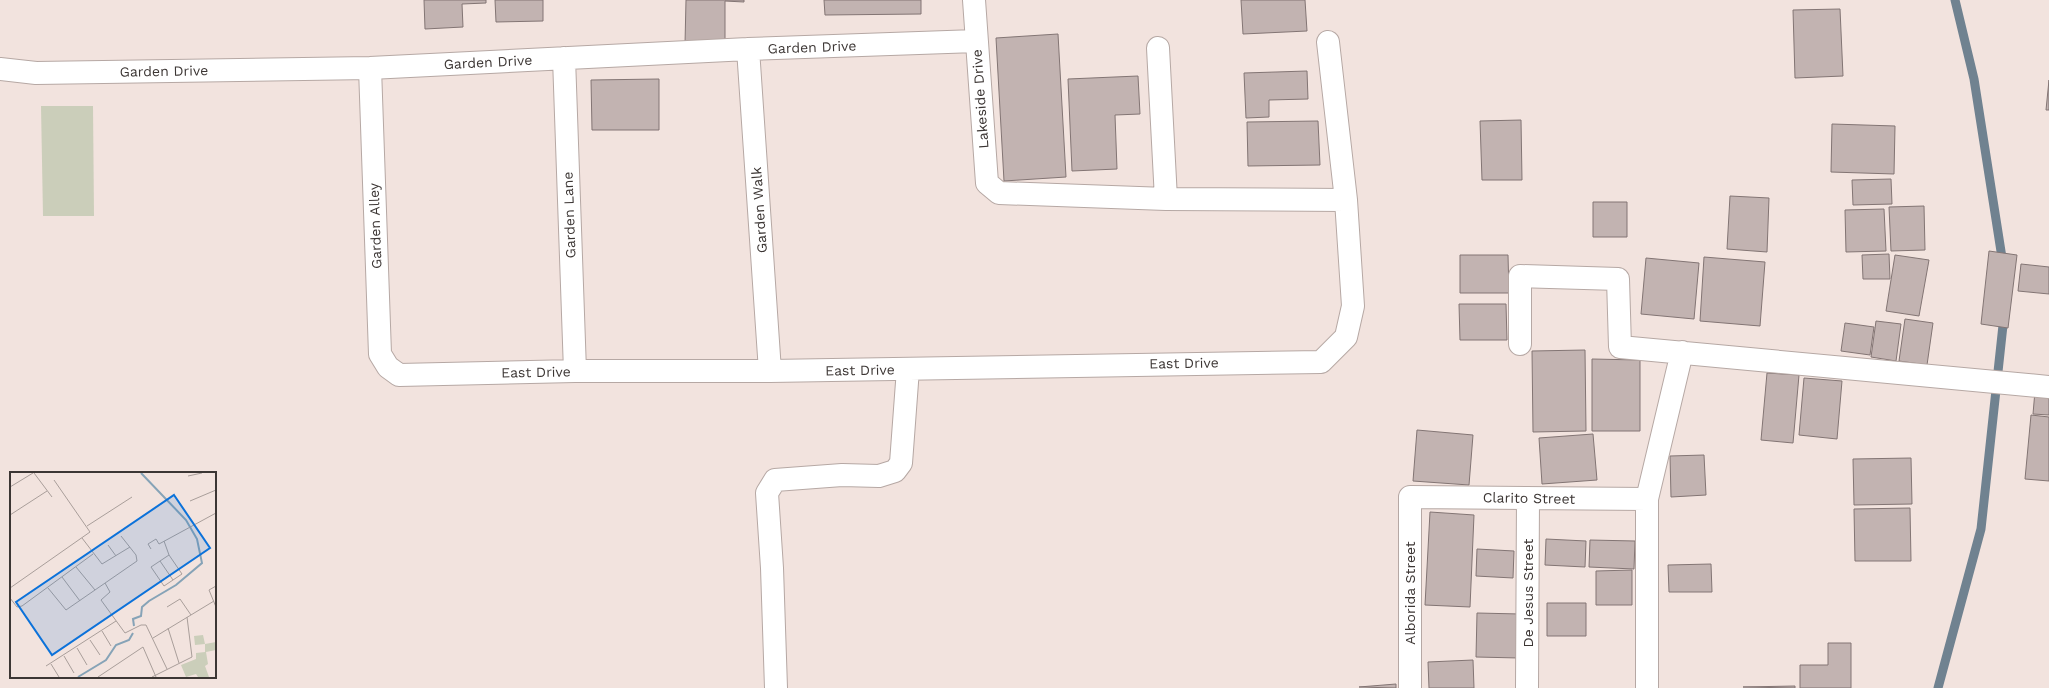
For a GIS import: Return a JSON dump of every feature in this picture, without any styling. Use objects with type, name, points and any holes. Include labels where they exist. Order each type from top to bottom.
[{"type":"street","name":"Lakeside Drive","points":[[974,0],[987,183],[999,193],[1166,199]]},
{"type":"street","name":"Garden Drive","points":[[0,69],[36,74],[370,68],[748,49],[976,41]]},
{"type":"street","points":[[1158,48],[1166,199],[1346,200],[1328,42]]},
{"type":"street","name":"Garden Walk","points":[[748,49],[770,371]]},
{"type":"street","name":"Garden Lane","points":[[564,58],[575,371]]},
{"type":"street","name":"Garden Alley","points":[[370,68],[380,354],[388,367],[399,375]]},
{"type":"street","name":"East Drive","points":[[399,375],[575,371],[770,371],[1321,362],[1346,337],[1353,306],[1346,200]]},
{"type":"street","points":[[1520,344],[1520,276],[1618,279],[1620,347],[2049,387]]},
{"type":"street","points":[[1647,688],[1647,499],[1682,352]]},
{"type":"street","points":[[776,688],[772,575],[767,493],[775,480],[842,475],[879,476],[895,471],[901,463],[908,369]]},
{"type":"street","name":"Clarito Street","points":[[1410,497],[1647,499]]},
{"type":"street","name":"Alborida Street","points":[[1410,497],[1410,688]]},
{"type":"street","name":"De Jesus Street","points":[[1527,688],[1528,498]]},
{"type":"green space","points":[[41,106],[93,106],[94,216],[43,216]]},
{"type":"building","points":[[424,0],[486,0],[486,3],[462,4],[463,27],[425,29]]},
{"type":"building","points":[[495,0],[543,0],[543,21],[496,22]]},
{"type":"building","points":[[686,0],[744,0],[744,2],[725,1],[725,45],[685,44]]},
{"type":"building","points":[[824,0],[921,0],[921,14],[825,15]]},
{"type":"building","points":[[1241,0],[1305,0],[1307,31],[1243,34]]},
{"type":"building","points":[[1840,9],[1843,76],[1795,78],[1793,10]]},
{"type":"building","points":[[1058,34],[1066,177],[1004,181],[996,38]]},
{"type":"building","points":[[1307,71],[1308,99],[1269,100],[1269,117],[1246,118],[1244,73]]},
{"type":"building","points":[[1138,76],[1140,114],[1115,115],[1117,169],[1072,171],[1068,79]]},
{"type":"building","points":[[659,79],[659,130],[592,130],[591,80]]},
{"type":"building","points":[[2049,80],[2049,110],[2046,110]]},
{"type":"building","points":[[1521,120],[1522,180],[1482,180],[1480,121]]},
{"type":"building","points":[[1318,121],[1320,165],[1248,166],[1247,122]]},
{"type":"building","points":[[1832,124],[1895,126],[1894,174],[1831,172]]},
{"type":"building","points":[[1891,179],[1892,204],[1853,205],[1852,180]]},
{"type":"building","points":[[1730,196],[1769,198],[1767,252],[1727,249]]},
{"type":"building","points":[[1593,202],[1627,202],[1627,237],[1593,237]]},
{"type":"building","points":[[1924,206],[1925,250],[1891,251],[1889,207]]},
{"type":"building","points":[[1884,209],[1886,251],[1846,252],[1845,210]]},
{"type":"building","points":[[1989,251],[2017,255],[2008,328],[1981,324]]},
{"type":"building","points":[[1889,254],[1890,279],[1863,279],[1862,255]]},
{"type":"building","points":[[1460,255],[1508,255],[1509,293],[1460,293]]},
{"type":"building","points":[[1895,255],[1929,260],[1919,316],[1886,311]]},
{"type":"building","points":[[1704,257],[1765,262],[1760,326],[1700,321]]},
{"type":"building","points":[[1646,258],[1699,263],[1694,319],[1641,314]]},
{"type":"building","points":[[2021,264],[2049,267],[2049,294],[2018,291]]},
{"type":"building","points":[[1459,304],[1506,304],[1507,340],[1460,340]]},
{"type":"building","points":[[1905,319],[1933,323],[1927,365],[1899,361]]},
{"type":"building","points":[[1876,321],[1901,324],[1896,361],[1871,357]]},
{"type":"building","points":[[1845,323],[1874,327],[1870,355],[1841,351]]},
{"type":"building","points":[[1585,350],[1586,431],[1533,432],[1532,351]]},
{"type":"building","points":[[1592,359],[1640,360],[1640,431],[1592,431]]},
{"type":"building","points":[[1767,373],[1799,375],[1793,443],[1761,440]]},
{"type":"building","points":[[1804,378],[1842,381],[1837,439],[1799,435]]},
{"type":"building","points":[[2035,391],[2049,393],[2049,415],[2033,414]]},
{"type":"building","points":[[2031,415],[2049,417],[2049,481],[2025,479]]},
{"type":"building","points":[[1417,430],[1473,435],[1469,485],[1413,481]]},
{"type":"building","points":[[1593,434],[1597,480],[1542,484],[1539,438]]},
{"type":"building","points":[[1704,455],[1706,495],[1671,497],[1670,456]]},
{"type":"building","points":[[1911,458],[1912,504],[1854,505],[1853,459]]},
{"type":"building","points":[[1910,508],[1911,561],[1855,561],[1854,509]]},
{"type":"building","points":[[1430,512],[1474,515],[1470,607],[1425,605]]},
{"type":"building","points":[[1546,539],[1586,541],[1585,567],[1545,565]]},
{"type":"building","points":[[1590,540],[1635,541],[1634,569],[1589,567]]},
{"type":"building","points":[[1477,549],[1514,551],[1513,578],[1476,576]]},
{"type":"building","points":[[1711,564],[1712,592],[1669,592],[1668,565]]},
{"type":"building","points":[[1632,570],[1632,605],[1596,605],[1596,571]]},
{"type":"building","points":[[1547,603],[1586,603],[1586,636],[1547,636]]},
{"type":"building","points":[[1477,613],[1520,614],[1519,658],[1476,657]]},
{"type":"building","points":[[1828,643],[1851,643],[1851,688],[1800,688],[1800,665],[1828,665]]},
{"type":"building","points":[[1473,660],[1474,688],[1429,688],[1428,662]]},
{"type":"building","points":[[1396,684],[1396,688],[1359,687]]},
{"type":"building","points":[[1795,686],[1795,688],[1743,687]]},
{"type":"waterway","points":[[1955,0],[1974,79],[2003,264]]},
{"type":"waterway","points":[[1938,688],[1981,529],[2004,316]]}]
